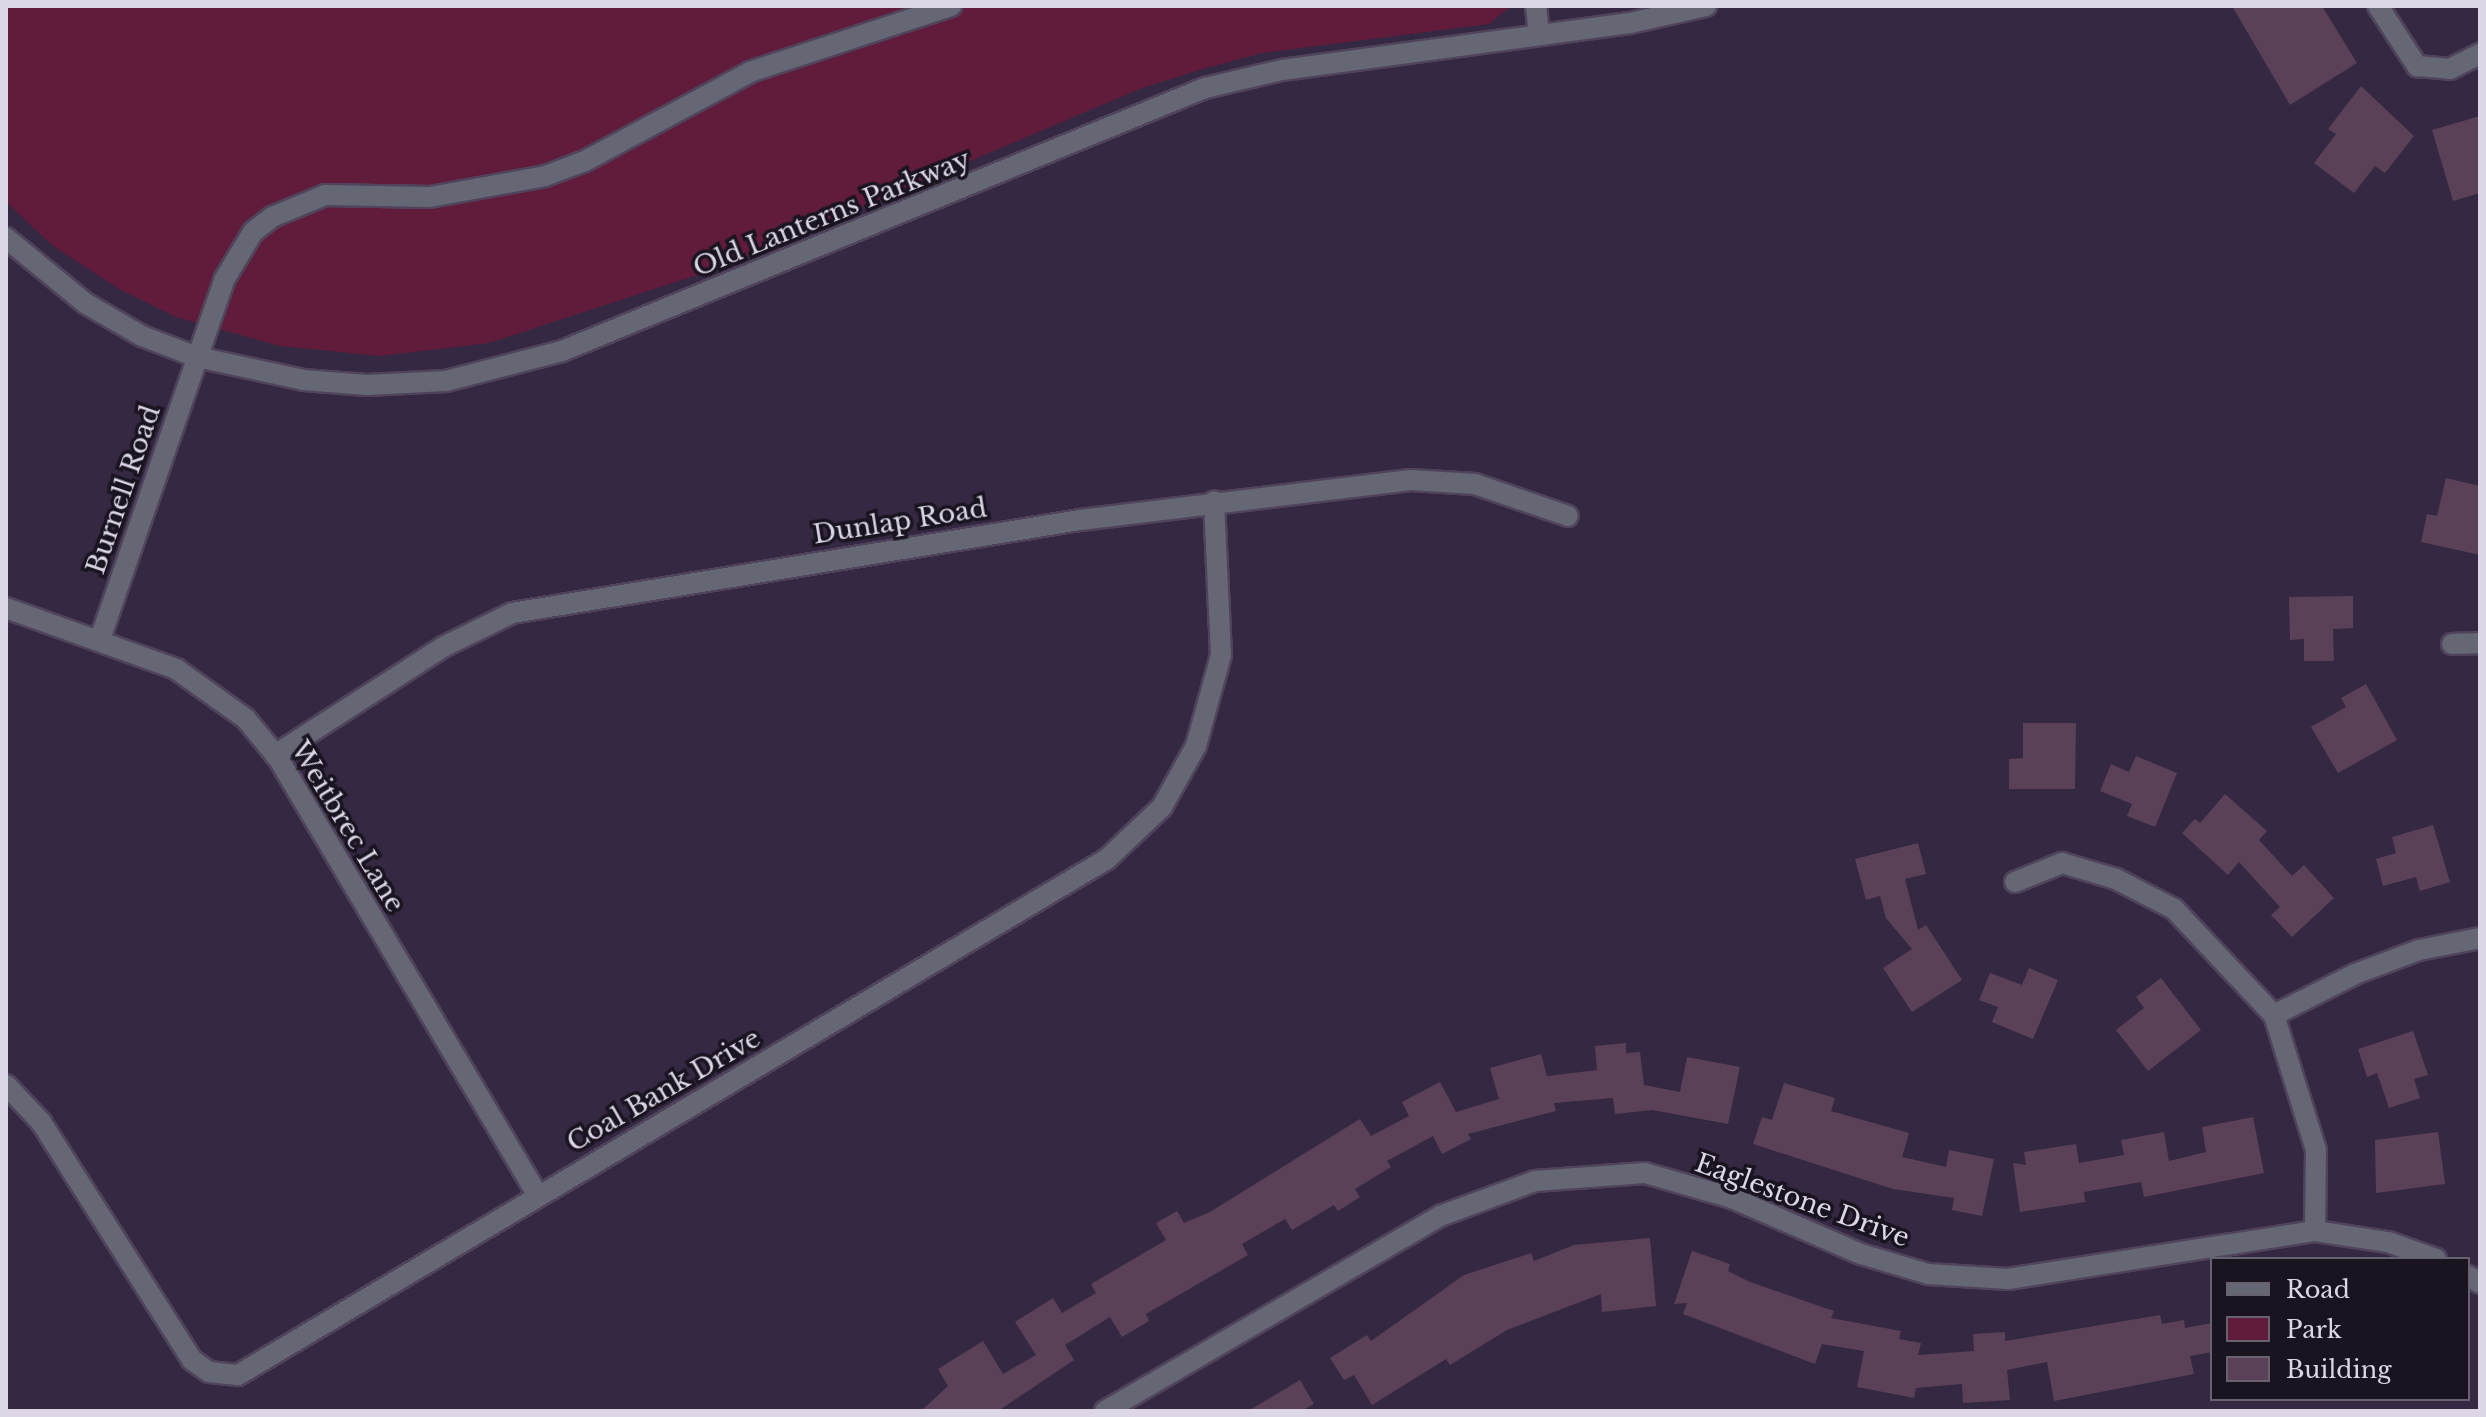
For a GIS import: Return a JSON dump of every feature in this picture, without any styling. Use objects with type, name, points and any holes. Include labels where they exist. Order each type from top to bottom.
[{"type":"street","name":"Burnell Road","points":[[100,639],[197,357],[237,255],[253,232],[303,202],[325,195],[430,197],[545,176],[585,161],[692,99],[750,72],[914,12],[951,6]]},
{"type":"street","points":[[1536,6],[1539,35]]},
{"type":"street","name":"Old Lanterns Parkway","points":[[6,238],[85,303],[142,336],[197,357],[303,380],[367,385],[446,381],[500,371],[745,279],[1205,88],[1282,70],[1539,35],[1706,6]]},
{"type":"street","points":[[2378,6],[2417,66],[2450,69],[2480,54]]},
{"type":"street","name":"Dunlap Road","points":[[275,755],[443,647],[512,613],[1214,501],[1411,480],[1475,484],[1568,516]]},
{"type":"street","name":"Coal Bank Drive","points":[[6,1085],[41,1122],[192,1360],[209,1372],[238,1375],[537,1194],[987,934],[1107,859],[1162,807],[1196,746],[1221,655],[1214,501]]},
{"type":"street","name":"Weitbrec Lane","points":[[6,608],[100,639],[176,669],[210,689],[246,719],[275,755],[537,1194]]},
{"type":"street","points":[[2452,644],[2480,643]]},
{"type":"street","points":[[2015,882],[2062,863],[2116,879],[2174,909],[2274,1015],[2316,1150],[2315,1231]]},
{"type":"street","points":[[2274,1015],[2355,974],[2419,950],[2480,938]]},
{"type":"street","name":"Eaglestone Drive","points":[[1105,1411],[1440,1216],[1535,1181],[1645,1173],[1732,1198],[1861,1254],[1944,1275],[2008,1279],[2315,1231],[2388,1242],[2430,1257]]},
{"type":"green space","points":[[6,6],[1511,6],[1489,24],[1262,53],[1203,69],[1142,88],[719,268],[489,343],[380,356],[280,346],[176,317],[119,289],[53,246],[6,202]]},
{"type":"building","points":[[2232,6],[2322,6],[2357,63],[2290,105]]},
{"type":"building","points":[[2361,86],[2414,136],[2385,173],[2375,166],[2354,193],[2314,163],[2336,134],[2328,129]]},
{"type":"building","points":[[2480,116],[2480,193],[2453,201],[2432,130]]},
{"type":"building","points":[[2446,478],[2480,486],[2480,555],[2421,542],[2427,514],[2437,516]]},
{"type":"building","points":[[2353,596],[2353,628],[2333,629],[2334,661],[2304,661],[2304,639],[2290,640],[2289,597]]},
{"type":"building","points":[[2366,684],[2397,740],[2338,773],[2311,727],[2346,707],[2341,698]]},
{"type":"building","points":[[2023,723],[2076,723],[2075,789],[2009,789],[2009,759],[2023,758]]},
{"type":"building","points":[[2136,756],[2177,773],[2155,827],[2127,816],[2132,804],[2100,791],[2111,764],[2129,772]]},
{"type":"building","points":[[2225,794],[2267,831],[2259,840],[2292,876],[2304,865],[2334,898],[2292,937],[2271,915],[2280,907],[2239,862],[2228,875],[2182,833],[2195,819],[2200,823]]},
{"type":"building","points":[[2433,825],[2450,882],[2420,891],[2416,877],[2383,886],[2376,859],[2396,853],[2392,837]]},
{"type":"building","points":[[1918,843],[1926,874],[1905,879],[1918,930],[1926,925],[1962,980],[1912,1012],[1883,968],[1912,949],[1886,918],[1880,896],[1866,900],[1855,859]]},
{"type":"building","points":[[2029,968],[2058,980],[2033,1039],[1992,1022],[1998,1007],[1979,1000],[1990,973],[2022,985]]},
{"type":"building","points":[[2161,978],[2201,1030],[2148,1071],[2116,1030],[2144,1008],[2136,997]]},
{"type":"building","points":[[2413,1031],[2428,1075],[2414,1079],[2420,1098],[2389,1108],[2377,1073],[2367,1077],[2358,1049]]},
{"type":"building","points":[[1626,1043],[1626,1053],[1640,1052],[1644,1085],[1680,1092],[1687,1057],[1740,1067],[1728,1124],[1652,1110],[1615,1114],[1613,1098],[1554,1103],[1556,1111],[1468,1134],[1471,1139],[1442,1154],[1433,1136],[1387,1161],[1391,1167],[1355,1189],[1360,1197],[1338,1211],[1334,1205],[1292,1230],[1285,1219],[1242,1244],[1248,1255],[1146,1314],[1149,1321],[1122,1337],[1110,1317],[1065,1345],[1074,1360],[998,1411],[921,1411],[948,1386],[938,1369],[983,1341],[1003,1374],[1036,1355],[1015,1322],[1053,1298],[1062,1313],[1096,1293],[1091,1284],[1166,1240],[1156,1223],[1177,1211],[1184,1223],[1210,1212],[1360,1119],[1371,1136],[1409,1116],[1402,1102],[1440,1082],[1456,1112],[1499,1099],[1490,1068],[1541,1054],[1547,1076],[1597,1070],[1595,1046]]},
{"type":"building","points":[[1784,1083],[1835,1098],[1831,1111],[1909,1133],[1902,1157],[1946,1167],[1949,1150],[1994,1159],[1982,1216],[1952,1210],[1954,1198],[1893,1189],[1753,1144],[1762,1117],[1772,1120]]},
{"type":"building","points":[[2253,1117],[2264,1173],[2144,1197],[2141,1182],[2084,1192],[2085,1202],[2020,1212],[2013,1163],[2026,1165],[2024,1152],[2076,1144],[2079,1163],[2124,1155],[2121,1140],[2164,1132],[2169,1161],[2206,1152],[2202,1127]]},
{"type":"building","points":[[2438,1132],[2445,1184],[2376,1193],[2375,1140]]},
{"type":"building","points":[[1650,1238],[1656,1306],[1602,1312],[1601,1294],[1507,1330],[1450,1365],[1446,1359],[1372,1405],[1354,1375],[1344,1380],[1330,1358],[1367,1335],[1371,1341],[1464,1275],[1531,1253],[1534,1261],[1574,1245]]},
{"type":"building","points":[[1692,1251],[1730,1264],[1728,1271],[1750,1282],[1834,1311],[1831,1318],[1901,1331],[1899,1339],[1921,1343],[1918,1355],[1974,1351],[1973,1334],[2005,1332],[2005,1341],[2160,1315],[2162,1324],[2184,1320],[2185,1328],[2210,1323],[2210,1352],[2190,1356],[2194,1374],[2054,1401],[2047,1362],[2007,1370],[2010,1400],[1963,1403],[1962,1384],[1916,1388],[1914,1398],[1857,1387],[1864,1351],[1822,1344],[1815,1364],[1683,1314],[1687,1303],[1674,1304]]},
{"type":"building","points":[[1300,1380],[1314,1404],[1301,1411],[1248,1411]]}]
